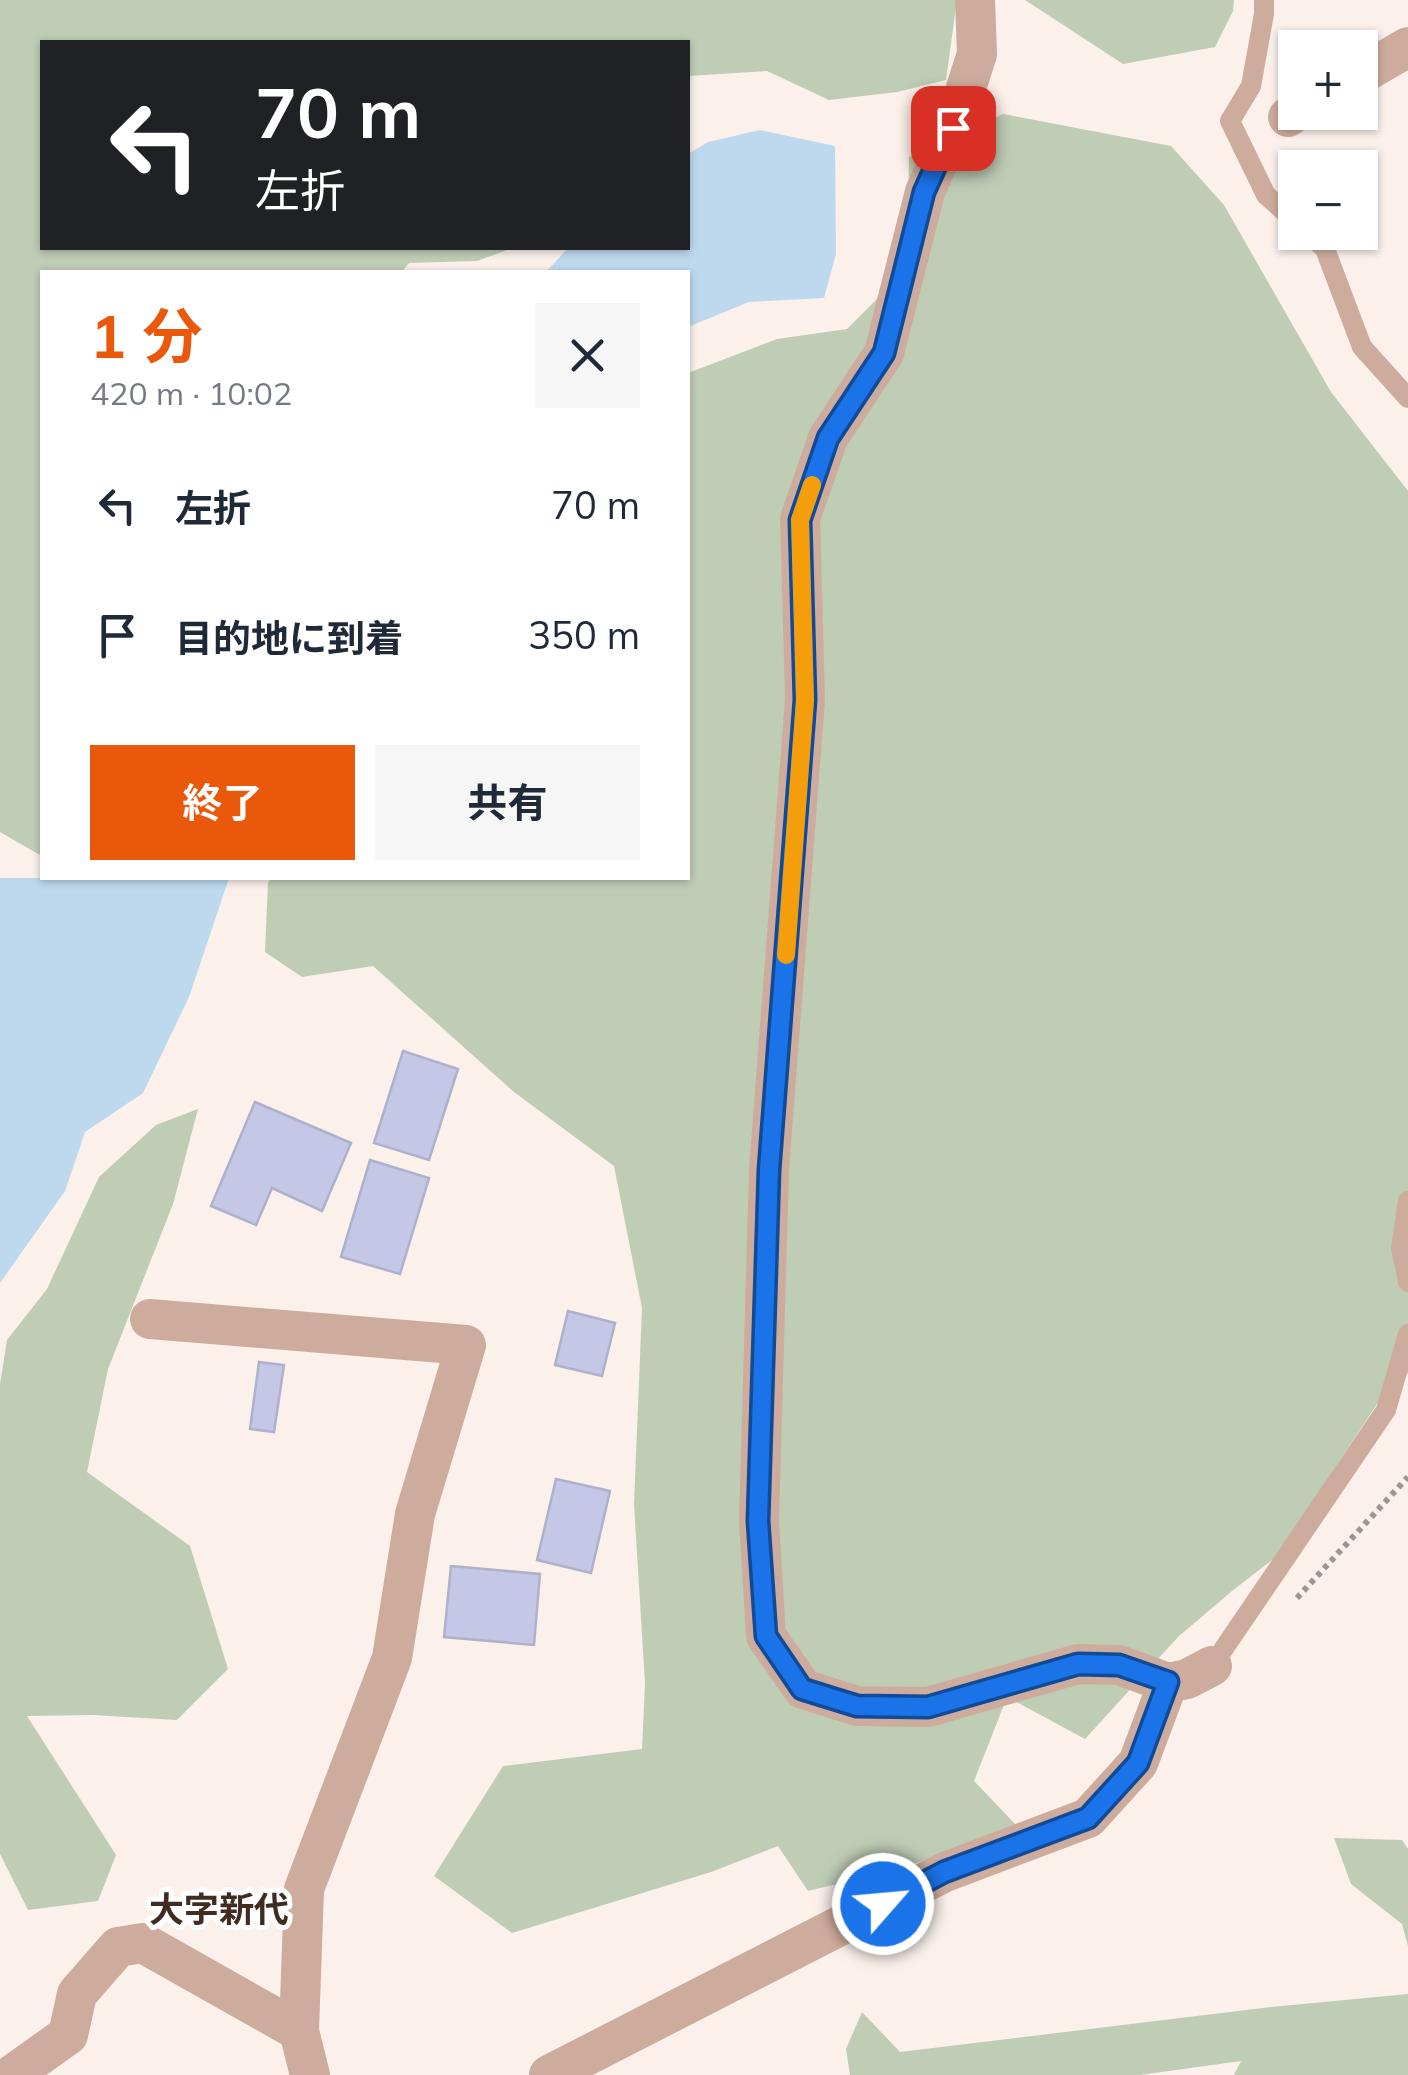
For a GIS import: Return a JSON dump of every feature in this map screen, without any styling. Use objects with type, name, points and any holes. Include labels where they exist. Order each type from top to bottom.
[{"type":"street","points":[[975,0],[977,54],[953,128],[924,192],[884,353],[828,438],[800,520],[805,700],[769,1170],[758,1521],[766,1636],[802,1689],[857,1706],[928,1707],[1078,1664],[1119,1665],[1168,1682],[1187,1680],[1212,1666]]},
{"type":"street","points":[[1378,65],[1408,48]]},
{"type":"street","points":[[150,1319],[466,1345],[415,1514],[392,1658],[304,1889],[299,2030],[310,2075]]},
{"type":"street","points":[[549,2075],[944,1872],[1088,1818],[1138,1763],[1168,1682]]},
{"type":"street","points":[[12,2075],[68,2035],[78,1994],[118,1946],[143,1944],[299,2030]]},
{"type":"lane","points":[[1264,0],[1251,86],[1230,121],[1266,195],[1278,206]]},
{"type":"lane","points":[[1326,250],[1362,347],[1408,398]]},
{"type":"lane","points":[[1408,1201],[1402,1248],[1408,1282]]},
{"type":"lane","points":[[1212,1666],[1386,1410],[1408,1334]]},
{"type":"path","points":[[1296,1598],[1408,1477]]},
{"type":"green space","points":[[0,0],[957,0],[946,80],[897,92],[829,100],[767,71],[690,76],[690,40],[40,40],[40,250],[507,250],[477,261],[409,263],[404,270],[40,270],[40,855],[0,832]]},
{"type":"green space","points":[[1025,0],[1234,0],[1233,11],[1215,47],[1123,64]]},
{"type":"green space","points":[[1003,114],[1171,146],[1224,205],[1331,392],[1408,491],[1408,1373],[1379,1401],[1276,1557],[1178,1637],[1085,1739],[1007,1697],[974,1781],[1020,1829],[895,1870],[808,1891],[778,1846],[711,1872],[512,1933],[434,1876],[503,1766],[642,1749],[645,1683],[634,1504],[642,1308],[614,1166],[514,1092],[373,966],[302,977],[265,952],[268,883],[690,880],[690,372],[777,339],[847,329],[907,269],[909,157]]},
{"type":"green space","points":[[198,1109],[173,1204],[108,1369],[87,1472],[190,1546],[228,1669],[177,1720],[27,1716],[116,1855],[98,1901],[28,1910],[0,1854],[0,1384],[7,1340],[47,1289],[99,1177],[156,1125]]},
{"type":"green space","points":[[1334,1838],[1402,1840],[1408,1849],[1408,1946],[1402,1924],[1351,1884]]},
{"type":"green space","points":[[1408,1994],[1408,2075],[1234,2075],[1241,2061],[1140,2075],[850,2075],[846,2049],[862,2012],[900,2052]]},
{"type":"water","points":[[760,130],[835,146],[836,254],[824,298],[749,302],[690,326],[690,270],[548,270],[566,250],[690,250],[690,153],[708,142]]},
{"type":"water","points":[[0,878],[228,880],[189,997],[143,1093],[85,1132],[65,1191],[0,1283]]},
{"type":"building","points":[[403,1051],[458,1069],[429,1160],[374,1143]]},
{"type":"building","points":[[255,1102],[351,1143],[322,1211],[272,1188],[256,1225],[211,1206]]},
{"type":"building","points":[[370,1160],[429,1178],[400,1274],[341,1257]]},
{"type":"building","points":[[568,1311],[615,1323],[602,1376],[555,1365]]},
{"type":"building","points":[[259,1362],[284,1365],[274,1432],[250,1429]]},
{"type":"building","points":[[556,1479],[610,1491],[591,1573],[537,1560]]},
{"type":"building","points":[[451,1566],[540,1574],[534,1645],[444,1637]]},
{"type":"slow traffic","points":[[786,955],[805,700],[800,520],[812,485]]},
{"type":"district","name":"大字新代","points":[[219,1909]]},
{"type":"route","points":[[883,1904],[944,1872],[1088,1818],[1138,1763],[1168,1682],[1119,1665],[1078,1664],[928,1707],[857,1706],[802,1689],[766,1636],[758,1521],[769,1170],[805,700],[800,520],[828,438],[884,353],[924,192],[953,128]]}]
